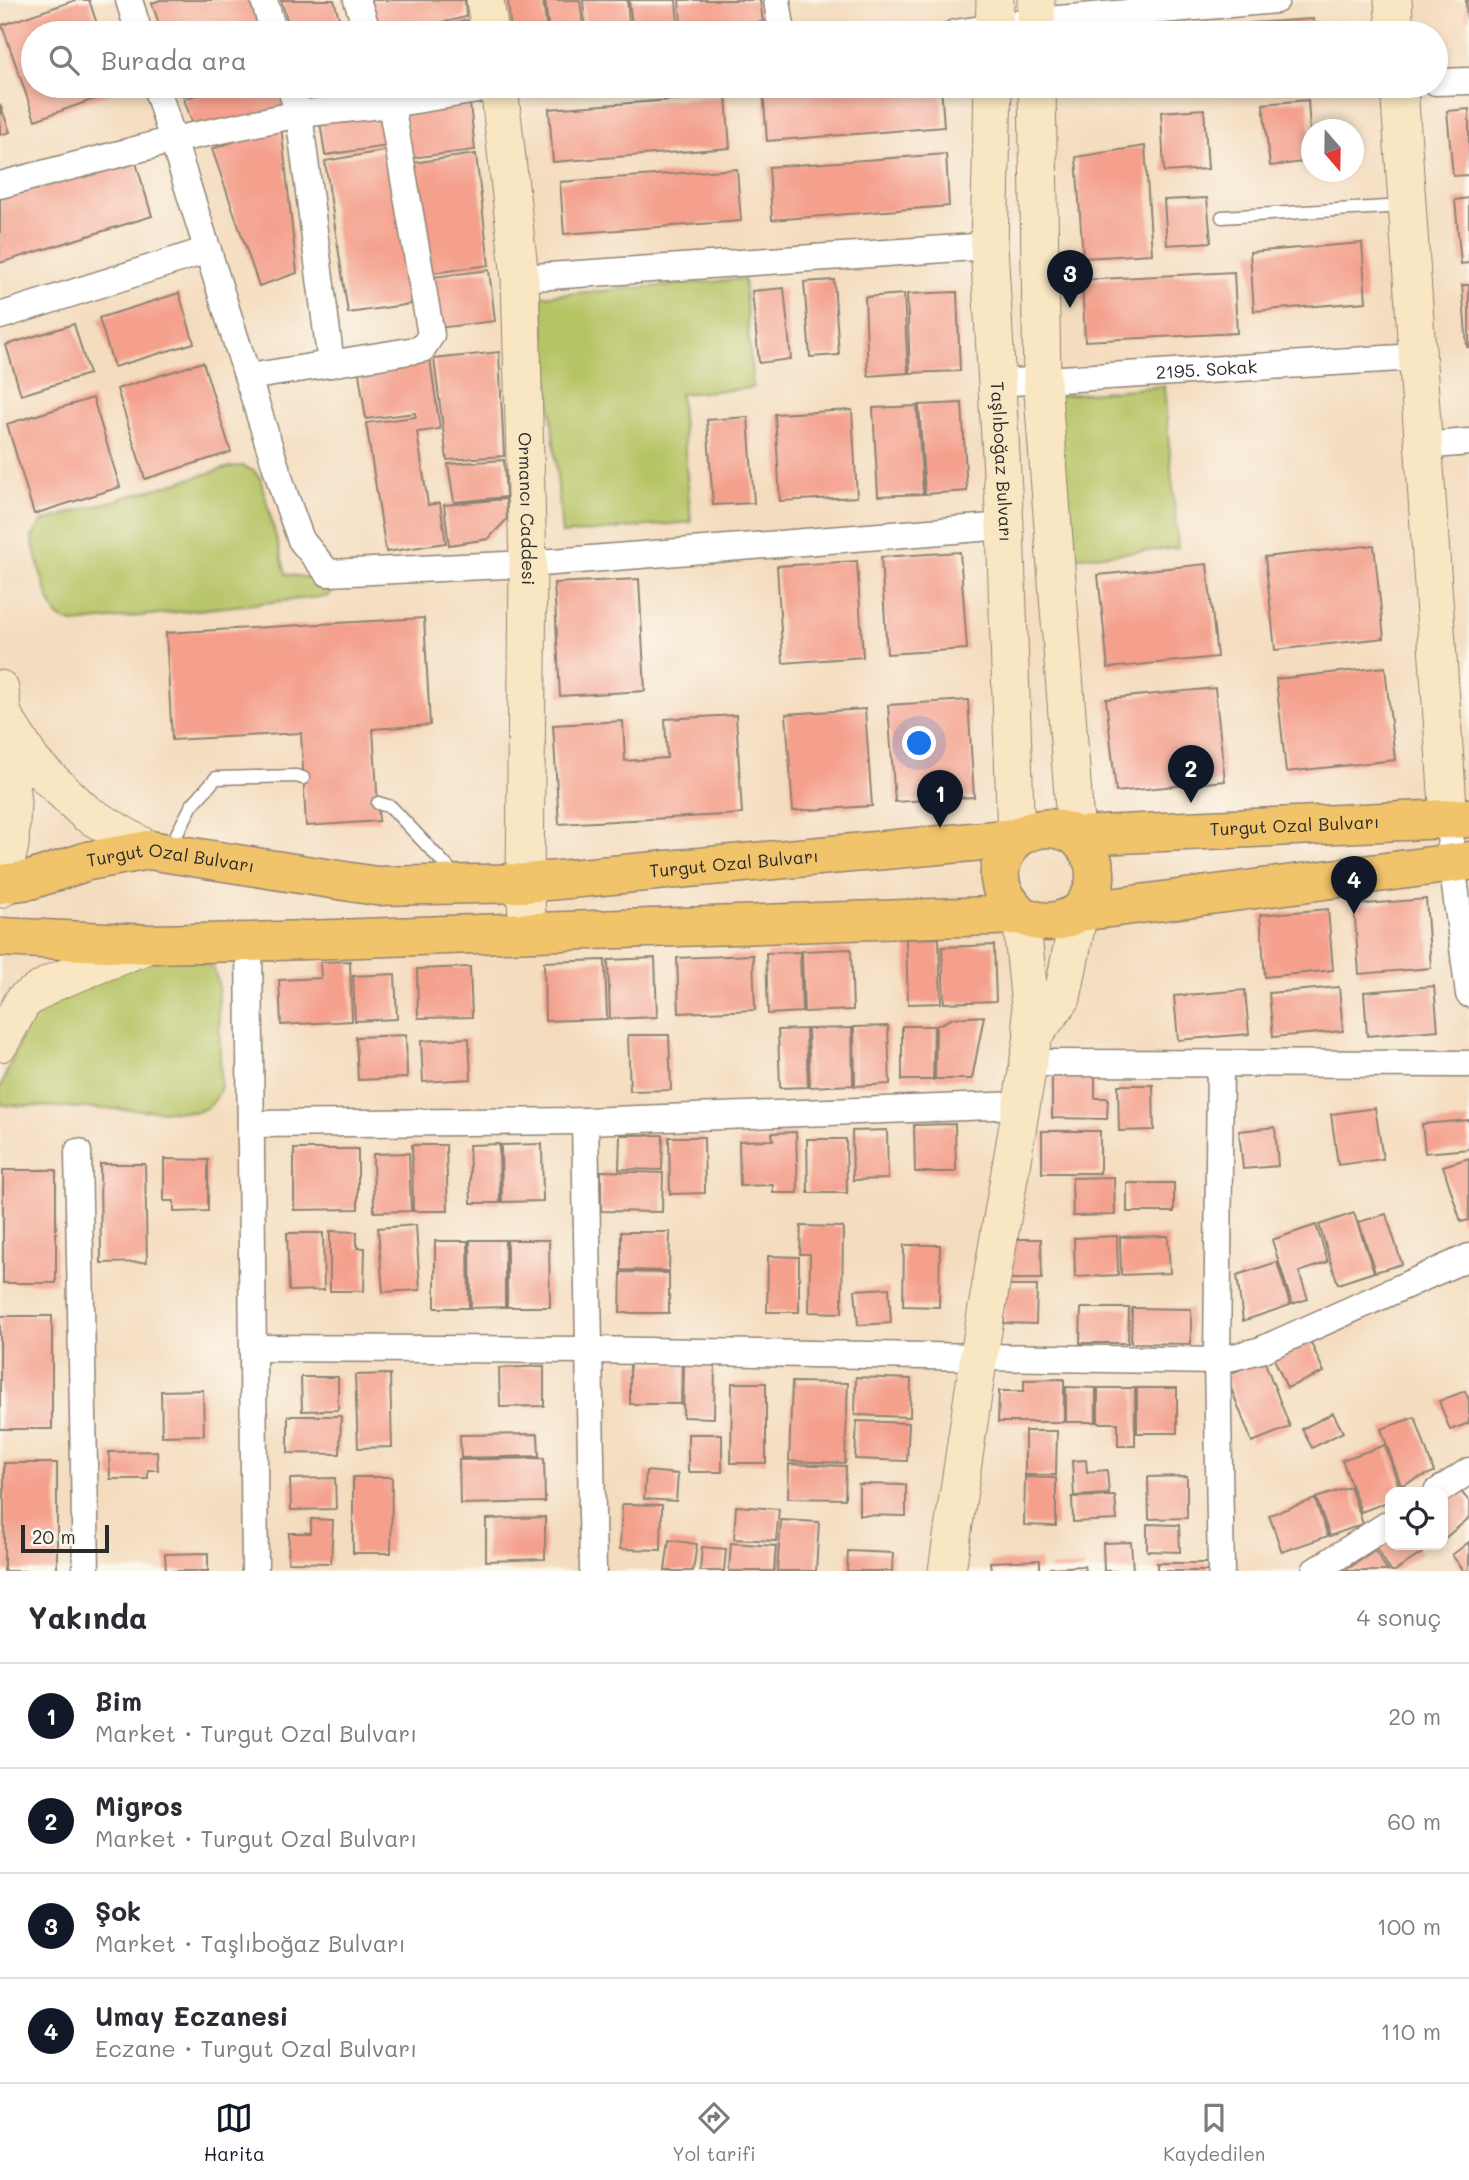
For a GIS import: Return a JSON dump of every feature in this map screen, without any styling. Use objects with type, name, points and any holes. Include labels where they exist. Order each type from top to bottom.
[{"type":"main road","name":"Turgut Ozal Bulvarı","points":[[0,885],[30,880],[88,861],[158,851],[376,886],[525,883],[1016,838],[1031,830],[1046,827],[1062,829],[1076,836],[1459,819]]},
{"type":"main road","points":[[1076,836],[1086,846],[1096,873],[1091,894],[1079,912]]},
{"type":"main road","points":[[1016,838],[1004,856],[999,877],[1002,892],[1010,905],[1021,915],[1050,923],[1065,920],[1079,912],[1461,862]]},
{"type":"main road","points":[[0,937],[150,944],[249,942],[1021,915]]},
{"type":"street","points":[[129,0],[135,21]]},
{"type":"street","points":[[264,0],[270,21]]},
{"type":"street","points":[[357,0],[364,21]]},
{"type":"street","points":[[485,0],[489,21]]},
{"type":"street","points":[[777,0],[780,21]]},
{"type":"street","points":[[995,21],[1276,0]]},
{"type":"street","points":[[1393,0],[1394,21]]},
{"type":"street","points":[[1448,82],[1469,81]]},
{"type":"street","points":[[160,98],[285,496],[301,540],[328,573],[528,564],[1005,526]]},
{"type":"street","points":[[294,98],[299,114],[331,364]]},
{"type":"street","points":[[0,185],[173,140],[374,98]]},
{"type":"street","points":[[249,377],[422,349],[431,335],[389,98]]},
{"type":"street","name":"Ormancı Caddesi","points":[[501,98],[520,278],[528,564],[525,883],[528,932]]},
{"type":"street","name":"Taşlıboğaz Bulvarı","points":[[993,98],[989,246],[1005,526],[1016,838]]},
{"type":"street","points":[[1037,98],[1042,380],[1076,836]]},
{"type":"street","points":[[1400,98],[1422,446],[1459,819],[1469,994]]},
{"type":"street","points":[[520,278],[989,246]]},
{"type":"street","points":[[0,316],[208,250]]},
{"type":"street","name":"2195. Sokak","points":[[997,383],[1416,357]]},
{"type":"street","points":[[1422,446],[1469,442]]},
{"type":"street","points":[[2,702],[33,763],[86,813],[158,851]]},
{"type":"street","points":[[0,885],[10,845],[12,802],[2,702]]},
{"type":"street","points":[[1030,1050],[1062,998],[1079,912]]},
{"type":"street","points":[[947,1571],[979,1356],[1030,1050],[1021,915]]},
{"type":"street","points":[[249,942],[253,1124],[255,1571]]},
{"type":"street","points":[[0,1043],[23,1001],[52,983],[150,944]]},
{"type":"street","points":[[1030,1050],[1220,1064],[1469,1064]]},
{"type":"street","points":[[1220,1064],[1217,1361],[1221,1571]]},
{"type":"street","points":[[253,1124],[585,1121],[1020,1105]]},
{"type":"street","points":[[585,1121],[593,1571]]},
{"type":"street","points":[[78,1152],[86,1571]]},
{"type":"street","points":[[254,1348],[589,1350],[1217,1361],[1261,1349],[1469,1257]]},
{"type":"street","points":[[1445,1487],[1469,1472]]},
{"type":"street","points":[[1315,1571],[1385,1525]]},
{"type":"lane","points":[[1222,217],[1407,206]]},
{"type":"lane","points":[[158,851],[216,778],[303,778]]},
{"type":"lane","points":[[378,803],[391,807],[463,884]]},
{"type":"green space","points":[[744,279],[753,388],[680,394],[691,522],[562,534],[541,296]]},
{"type":"green space","points":[[1164,386],[1178,548],[1070,558],[1056,396]]},
{"type":"green space","points":[[243,466],[254,471],[260,478],[286,574],[327,581],[334,587],[329,596],[73,623],[58,616],[46,591],[32,537],[43,521],[230,467]]},
{"type":"green space","points":[[158,957],[197,959],[213,967],[218,983],[221,1087],[212,1103],[196,1112],[3,1105],[0,1089],[35,1004]]},
{"type":"building","points":[[76,0],[89,0],[96,21],[21,21],[21,80],[2,25]]},
{"type":"building","points":[[160,0],[250,0],[257,21],[158,21],[152,3]]},
{"type":"building","points":[[281,0],[334,0],[340,21],[287,21]]},
{"type":"building","points":[[365,0],[465,0],[466,17],[449,21],[371,21]]},
{"type":"building","points":[[508,0],[543,0],[546,21],[510,21]]},
{"type":"building","points":[[545,0],[580,0],[583,21],[548,21]]},
{"type":"building","points":[[583,0],[627,0],[629,21],[585,21]]},
{"type":"building","points":[[629,0],[676,0],[678,21],[632,21]]},
{"type":"building","points":[[679,0],[760,0],[763,21],[681,21]]},
{"type":"building","points":[[1466,0],[1469,0],[1469,19],[1467,19]]},
{"type":"building","points":[[1313,19],[1313,21],[1282,21]]},
{"type":"building","points":[[27,98],[97,98],[35,120]]},
{"type":"building","points":[[283,98],[286,108],[195,131],[184,99]]},
{"type":"building","points":[[726,98],[730,148],[553,162],[549,109]]},
{"type":"building","points":[[764,98],[942,98],[944,127],[767,141]]},
{"type":"building","points":[[1308,100],[1309,119],[1301,119],[1301,162],[1270,166],[1263,104]]},
{"type":"building","points":[[0,104],[10,132],[0,135]]},
{"type":"building","points":[[470,104],[475,150],[411,158],[405,111]]},
{"type":"building","points":[[382,105],[388,146],[325,155],[319,115]]},
{"type":"building","points":[[1204,109],[1208,169],[1164,172],[1161,112]]},
{"type":"building","points":[[1469,109],[1469,175],[1453,176],[1447,111]]},
{"type":"building","points":[[281,125],[297,273],[259,286],[212,149]]},
{"type":"building","points":[[1145,146],[1152,254],[1083,258],[1076,157]]},
{"type":"building","points":[[389,150],[412,304],[348,313],[325,161]]},
{"type":"building","points":[[476,154],[489,265],[425,274],[412,163]]},
{"type":"building","points":[[946,154],[949,206],[772,220],[769,167]]},
{"type":"building","points":[[134,156],[152,216],[0,263],[0,198]]},
{"type":"building","points":[[737,169],[741,221],[564,234],[560,182]]},
{"type":"building","points":[[1207,198],[1211,242],[1167,245],[1164,200]]},
{"type":"building","points":[[1469,198],[1469,263],[1461,264],[1455,200]]},
{"type":"building","points":[[1362,243],[1366,302],[1254,311],[1250,252]]},
{"type":"building","points":[[489,270],[495,321],[431,329],[425,278]]},
{"type":"building","points":[[1234,272],[1237,333],[1085,341],[1082,280]]},
{"type":"building","points":[[834,280],[839,355],[810,357],[804,282]]},
{"type":"building","points":[[1462,285],[1469,285],[1469,347],[1467,347]]},
{"type":"building","points":[[784,288],[791,359],[759,363],[752,291]]},
{"type":"building","points":[[957,292],[960,371],[910,373],[907,294]]},
{"type":"building","points":[[179,293],[194,343],[114,367],[99,318]]},
{"type":"building","points":[[904,294],[908,373],[868,376],[865,297]]},
{"type":"building","points":[[74,324],[89,374],[21,395],[6,345]]},
{"type":"building","points":[[499,352],[504,456],[447,460],[434,359]]},
{"type":"building","points":[[430,359],[440,429],[417,432],[428,505],[440,503],[446,543],[386,552],[366,423],[416,417],[415,413],[366,419],[358,367]]},
{"type":"building","points":[[203,362],[231,452],[145,479],[117,389]]},
{"type":"building","points":[[93,398],[120,487],[34,514],[7,424]]},
{"type":"building","points":[[962,403],[967,491],[925,494],[919,405]]},
{"type":"building","points":[[917,406],[923,494],[878,496],[873,408]]},
{"type":"building","points":[[852,410],[857,497],[780,501],[775,414]]},
{"type":"building","points":[[748,417],[754,503],[713,505],[707,420]]},
{"type":"building","points":[[504,460],[506,497],[454,502],[448,464]]},
{"type":"building","points":[[506,499],[507,519],[488,539],[449,545],[444,505]]},
{"type":"building","points":[[1374,545],[1384,638],[1275,650],[1265,557]]},
{"type":"building","points":[[960,552],[967,649],[887,654],[881,557]]},
{"type":"building","points":[[857,561],[863,657],[783,663],[777,566]]},
{"type":"building","points":[[1207,564],[1217,657],[1108,668],[1098,575]]},
{"type":"building","points":[[639,579],[645,691],[560,696],[554,583]]},
{"type":"building","points":[[424,618],[430,725],[373,729],[379,821],[306,826],[301,733],[172,740],[166,633]]},
{"type":"building","points":[[1385,667],[1395,760],[1286,772],[1276,679]]},
{"type":"building","points":[[1215,688],[1225,781],[1116,792],[1106,699]]},
{"type":"building","points":[[968,700],[974,797],[895,802],[888,705]]},
{"type":"building","points":[[865,709],[872,806],[793,811],[786,714]]},
{"type":"building","points":[[736,715],[742,814],[559,824],[553,725],[623,721],[625,761],[667,758],[665,719]]},
{"type":"building","points":[[1426,899],[1431,968],[1359,974],[1354,905]]},
{"type":"building","points":[[1328,909],[1333,970],[1265,977],[1260,915]]},
{"type":"building","points":[[939,938],[941,1003],[908,1004],[906,939]]},
{"type":"building","points":[[994,945],[996,1001],[944,1003],[942,947]]},
{"type":"building","points":[[851,949],[853,1010],[804,1012],[802,951]]},
{"type":"building","points":[[800,952],[802,1012],[768,1014],[766,953]]},
{"type":"building","points":[[753,955],[755,1010],[679,1013],[677,958]]},
{"type":"building","points":[[655,958],[657,1017],[610,1019],[608,960]]},
{"type":"building","points":[[605,960],[607,1019],[545,1021],[544,962]]},
{"type":"building","points":[[350,961],[352,1021],[281,1025],[279,980],[321,978],[320,962]]},
{"type":"building","points":[[470,967],[472,1017],[418,1018],[417,969]]},
{"type":"building","points":[[395,974],[397,1019],[355,1021],[353,976]]},
{"type":"building","points":[[1434,986],[1438,1030],[1367,1036],[1364,992]]},
{"type":"building","points":[[1339,987],[1343,1031],[1273,1037],[1269,993]]},
{"type":"building","points":[[1245,990],[1249,1034],[1178,1040],[1174,996]]},
{"type":"building","points":[[984,1016],[972,1079],[935,1079],[936,1026],[953,1018]]},
{"type":"building","points":[[888,1026],[890,1084],[855,1086],[854,1027]]},
{"type":"building","points":[[902,1026],[934,1026],[933,1080],[902,1080]]},
{"type":"building","points":[[852,1028],[853,1085],[810,1087],[808,1029]]},
{"type":"building","points":[[806,1029],[808,1087],[780,1088],[778,1030]]},
{"type":"building","points":[[406,1035],[407,1078],[358,1080],[356,1037]]},
{"type":"building","points":[[628,1035],[669,1035],[671,1090],[630,1091]]},
{"type":"building","points":[[469,1038],[471,1079],[423,1082],[421,1041]]},
{"type":"building","points":[[1052,1074],[1095,1076],[1095,1098],[1108,1098],[1107,1119],[1052,1118]]},
{"type":"building","points":[[1118,1085],[1153,1085],[1154,1130],[1119,1131]]},
{"type":"building","points":[[1375,1108],[1383,1159],[1338,1165],[1331,1114]]},
{"type":"building","points":[[1469,1120],[1469,1149],[1425,1153],[1422,1124]]},
{"type":"building","points":[[955,1124],[956,1172],[915,1172],[914,1125]]},
{"type":"building","points":[[1275,1127],[1278,1166],[1243,1169],[1239,1131]]},
{"type":"building","points":[[887,1130],[888,1179],[853,1180],[852,1131]]},
{"type":"building","points":[[1042,1131],[1100,1131],[1100,1173],[1042,1173]]},
{"type":"building","points":[[796,1132],[798,1193],[773,1193],[773,1185],[740,1186],[739,1141],[773,1140],[772,1133]]},
{"type":"building","points":[[620,1135],[663,1135],[662,1170],[619,1169]]},
{"type":"building","points":[[669,1137],[704,1137],[705,1193],[670,1194]]},
{"type":"building","points":[[807,1139],[846,1139],[847,1193],[808,1193]]},
{"type":"building","points":[[499,1144],[500,1203],[471,1203],[469,1145]]},
{"type":"building","points":[[542,1144],[543,1201],[502,1202],[501,1145]]},
{"type":"building","points":[[412,1145],[446,1145],[448,1211],[413,1211]]},
{"type":"building","points":[[294,1149],[358,1149],[358,1209],[294,1210]]},
{"type":"building","points":[[409,1153],[411,1211],[374,1212],[373,1154]]},
{"type":"building","points":[[1469,1158],[1469,1220],[1461,1222],[1443,1166]]},
{"type":"building","points":[[164,1159],[208,1160],[208,1211],[174,1212],[174,1201],[164,1201]]},
{"type":"building","points":[[100,1164],[145,1164],[147,1262],[101,1263]]},
{"type":"building","points":[[3,1170],[56,1170],[56,1283],[3,1283]]},
{"type":"building","points":[[601,1171],[663,1173],[662,1212],[601,1211]]},
{"type":"building","points":[[1114,1177],[1115,1215],[1073,1216],[1072,1178]]},
{"type":"building","points":[[1127,1183],[1174,1183],[1174,1212],[1127,1212]]},
{"type":"building","points":[[1354,1213],[1374,1272],[1338,1284],[1319,1225]]},
{"type":"building","points":[[1386,1214],[1402,1264],[1375,1272],[1359,1222]]},
{"type":"building","points":[[416,1225],[420,1290],[383,1292],[378,1228]]},
{"type":"building","points":[[1316,1225],[1328,1262],[1299,1272],[1308,1299],[1292,1304],[1272,1240]]},
{"type":"building","points":[[801,1226],[843,1227],[842,1313],[809,1312],[810,1254],[800,1254]]},
{"type":"building","points":[[330,1231],[357,1232],[357,1248],[365,1248],[364,1291],[330,1291]]},
{"type":"building","points":[[621,1232],[670,1232],[669,1271],[621,1270]]},
{"type":"building","points":[[287,1233],[323,1233],[324,1290],[289,1291]]},
{"type":"building","points":[[1117,1236],[1118,1275],[1075,1277],[1074,1238]]},
{"type":"building","points":[[1168,1236],[1170,1273],[1121,1275],[1120,1237]]},
{"type":"building","points":[[1009,1239],[1041,1239],[1042,1279],[1009,1279]]},
{"type":"building","points":[[470,1240],[505,1240],[505,1307],[471,1308]]},
{"type":"building","points":[[507,1240],[549,1240],[550,1307],[507,1307]]},
{"type":"building","points":[[435,1241],[468,1241],[469,1308],[435,1308]]},
{"type":"building","points":[[904,1245],[940,1245],[939,1307],[903,1306]]},
{"type":"building","points":[[768,1256],[799,1257],[799,1312],[767,1312]]},
{"type":"building","points":[[1277,1262],[1290,1305],[1243,1321],[1237,1275]]},
{"type":"building","points":[[621,1272],[669,1273],[669,1313],[620,1313]]},
{"type":"building","points":[[1004,1286],[1037,1286],[1036,1324],[1004,1323]]},
{"type":"building","points":[[889,1288],[891,1323],[858,1325],[855,1290]]},
{"type":"building","points":[[1081,1308],[1129,1308],[1128,1343],[1080,1343]]},
{"type":"building","points":[[1132,1308],[1191,1309],[1191,1344],[1131,1343]]},
{"type":"building","points":[[0,1316],[52,1316],[52,1429],[0,1429]]},
{"type":"building","points":[[1308,1336],[1324,1372],[1287,1388],[1271,1352]]},
{"type":"building","points":[[1264,1360],[1290,1427],[1252,1442],[1226,1375]]},
{"type":"building","points":[[630,1364],[682,1364],[681,1404],[630,1404]]},
{"type":"building","points":[[684,1364],[715,1365],[714,1418],[683,1417]]},
{"type":"building","points":[[544,1366],[544,1406],[500,1407],[499,1368]]},
{"type":"building","points":[[390,1374],[392,1447],[358,1448],[355,1375]]},
{"type":"building","points":[[301,1377],[338,1377],[338,1410],[302,1411]]},
{"type":"building","points":[[856,1377],[911,1379],[910,1417],[855,1415]]},
{"type":"building","points":[[1064,1379],[1064,1422],[998,1422],[999,1391],[1024,1391],[1024,1380]]},
{"type":"building","points":[[792,1382],[848,1383],[845,1463],[789,1461]]},
{"type":"building","points":[[732,1383],[766,1383],[766,1463],[731,1463]]},
{"type":"building","points":[[1066,1387],[1096,1388],[1096,1422],[1066,1422]]},
{"type":"building","points":[[1098,1388],[1135,1388],[1135,1446],[1118,1446],[1118,1423],[1098,1423]]},
{"type":"building","points":[[1137,1388],[1177,1388],[1177,1433],[1137,1433]]},
{"type":"building","points":[[203,1390],[204,1435],[162,1436],[161,1391]]},
{"type":"building","points":[[1465,1391],[1469,1400],[1469,1423],[1450,1430],[1439,1401]]},
{"type":"building","points":[[1333,1413],[1343,1432],[1312,1448],[1302,1429]]},
{"type":"building","points":[[288,1416],[341,1416],[340,1454],[288,1453]]},
{"type":"building","points":[[1415,1417],[1434,1472],[1401,1485],[1381,1429]]},
{"type":"building","points":[[857,1421],[909,1423],[907,1461],[855,1459]]},
{"type":"building","points":[[1025,1431],[1057,1431],[1056,1475],[1025,1475]]},
{"type":"building","points":[[538,1434],[539,1456],[461,1458],[460,1435]]},
{"type":"building","points":[[688,1434],[722,1434],[722,1472],[688,1472]]},
{"type":"building","points":[[1385,1445],[1399,1487],[1385,1487],[1385,1503],[1361,1512],[1342,1460]]},
{"type":"building","points":[[157,1451],[158,1470],[148,1470],[148,1479],[110,1479],[109,1452]]},
{"type":"building","points":[[544,1458],[545,1502],[460,1504],[459,1460]]},
{"type":"building","points":[[1086,1460],[1087,1472],[1107,1470],[1109,1494],[1074,1496],[1072,1461]]},
{"type":"building","points":[[4,1463],[57,1463],[57,1571],[4,1571]]},
{"type":"building","points":[[789,1464],[846,1466],[845,1499],[788,1498]]},
{"type":"building","points":[[646,1471],[678,1474],[676,1501],[644,1499]]},
{"type":"building","points":[[1187,1476],[1187,1518],[1149,1519],[1148,1477]]},
{"type":"building","points":[[353,1477],[392,1477],[391,1553],[353,1553]]},
{"type":"building","points":[[1025,1477],[1056,1478],[1056,1526],[1024,1525]]},
{"type":"building","points":[[335,1478],[336,1509],[291,1510],[290,1479]]},
{"type":"building","points":[[1453,1482],[1469,1501],[1469,1518],[1448,1536],[1448,1487]]},
{"type":"building","points":[[859,1484],[906,1485],[906,1516],[859,1515]]},
{"type":"building","points":[[1350,1487],[1363,1524],[1330,1536],[1316,1498]]},
{"type":"building","points":[[1115,1496],[1117,1520],[1073,1522],[1072,1497]]},
{"type":"building","points":[[1315,1499],[1328,1536],[1282,1552],[1269,1515]]},
{"type":"building","points":[[622,1504],[662,1505],[661,1550],[620,1549]]},
{"type":"building","points":[[736,1506],[779,1509],[776,1541],[734,1539]]},
{"type":"building","points":[[545,1517],[545,1559],[486,1561],[486,1519]]},
{"type":"building","points":[[311,1519],[333,1520],[331,1563],[288,1562],[289,1533],[311,1533]]},
{"type":"building","points":[[781,1520],[819,1522],[816,1571],[777,1571]]},
{"type":"building","points":[[1147,1524],[1179,1525],[1180,1552],[1147,1551]]},
{"type":"building","points":[[1385,1531],[1385,1550],[1420,1550],[1422,1553],[1391,1571],[1371,1540]]},
{"type":"building","points":[[669,1540],[697,1544],[693,1571],[665,1571]]},
{"type":"building","points":[[1131,1542],[1133,1571],[1104,1571],[1103,1543]]},
{"type":"building","points":[[1469,1542],[1469,1571],[1464,1571],[1452,1555]]},
{"type":"building","points":[[731,1543],[776,1546],[774,1571],[729,1571]]},
{"type":"building","points":[[702,1547],[726,1549],[724,1571],[700,1571]]},
{"type":"building","points":[[848,1551],[893,1553],[892,1571],[847,1571]]},
{"type":"building","points":[[1375,1551],[1388,1571],[1344,1571]]},
{"type":"building","points":[[208,1553],[208,1571],[166,1571],[165,1554]]},
{"type":"building","points":[[1040,1560],[1040,1571],[991,1571],[990,1562]]},
{"type":"building","points":[[1157,1563],[1208,1563],[1208,1571],[1157,1571]]},
{"type":"building","points":[[1084,1566],[1085,1571],[1050,1571],[1050,1568]]},
{"type":"place","name":"Şok","points":[[1070,308]]},
{"type":"place","name":"Migros","points":[[1191,803]]},
{"type":"place","name":"Bim","points":[[940,828]]},
{"type":"place","name":"Umay Eczanesi","points":[[1354,914]]}]
